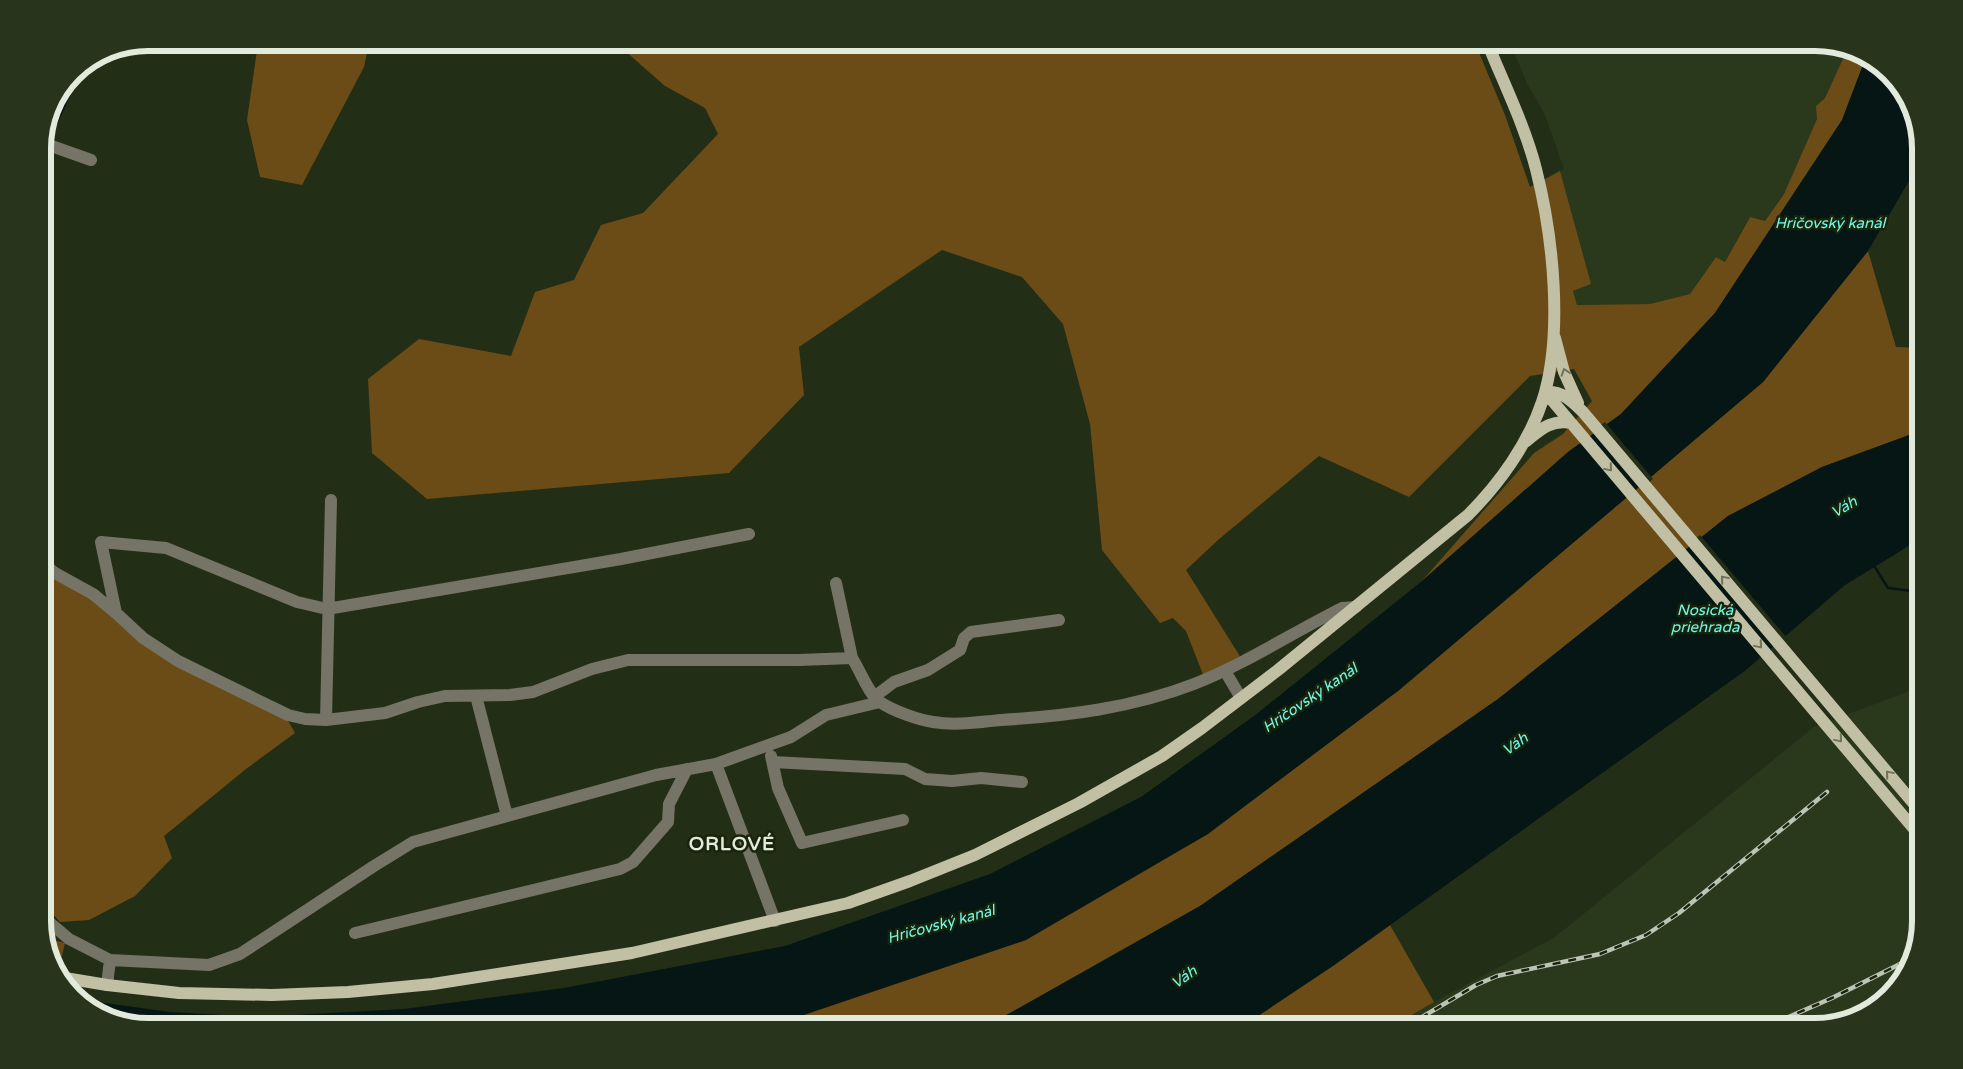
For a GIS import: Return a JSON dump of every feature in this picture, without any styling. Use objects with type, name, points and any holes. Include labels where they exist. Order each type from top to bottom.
[{"type":"main road","points":[[71,979],[179,993],[316,995],[433,984],[632,953],[775,921],[848,902],[917,878],[975,855],[1117,782],[1178,745],[1242,698],[1473,510],[1490,492],[1521,445],[1537,415],[1545,392],[1553,330],[1551,250],[1536,168],[1516,111],[1491,51]]},
{"type":"main road","points":[[1553,330],[1564,372],[1572,392],[1586,416]]},
{"type":"main road","points":[[1545,392],[1559,393],[1568,398],[1586,416],[1912,802]]},
{"type":"main road","points":[[1545,392],[1912,826]]},
{"type":"main road","points":[[1521,445],[1548,425],[1559,421],[1574,427]]},
{"type":"street","points":[[51,146],[91,160]]},
{"type":"street","points":[[326,720],[327,609],[331,500]]},
{"type":"street","points":[[116,613],[101,542],[166,548],[297,602],[327,609],[621,559],[749,534]]},
{"type":"street","points":[[51,570],[93,594],[143,638],[178,661],[288,715],[306,719],[326,720],[385,713],[418,702],[445,696],[510,695],[532,692],[592,669],[628,660],[799,660],[852,658]]},
{"type":"street","points":[[836,583],[852,658],[877,699],[908,715],[932,722],[954,724],[1053,717],[1116,708],[1152,698],[1194,684],[1226,670],[1342,608],[1356,607]]},
{"type":"street","points":[[51,924],[69,939],[110,960],[209,965],[240,954],[413,842],[656,775],[716,764],[791,736],[826,715],[877,699],[894,682],[928,670],[960,650],[964,638],[971,632],[1059,620]]},
{"type":"street","points":[[1226,670],[1242,698]]},
{"type":"street","points":[[476,696],[507,816]]},
{"type":"street","points":[[768,746],[778,788],[802,843],[903,820]]},
{"type":"street","points":[[773,762],[905,769],[925,779],[981,778],[1022,782]]},
{"type":"street","points":[[716,764],[775,921]]},
{"type":"street","points":[[355,933],[620,869],[633,862],[668,822],[669,804],[687,769]]},
{"type":"street","points":[[107,985],[110,960]]},
{"type":"shaded area","points":[[257,51],[367,51],[364,67],[302,185],[260,177],[247,120]]},
{"type":"shaded area","points":[[625,51],[1478,51],[1505,115],[1530,187],[1560,171],[1591,284],[1573,291],[1577,305],[1650,304],[1690,294],[1716,257],[1725,262],[1750,217],[1765,221],[1784,194],[1817,119],[1816,106],[1825,98],[1844,56],[1863,64],[1842,120],[1715,313],[1621,414],[1568,452],[1422,581],[1534,453],[1563,434],[1592,401],[1574,369],[1530,376],[1409,497],[1319,456],[1218,540],[1186,570],[1241,658],[1204,677],[1186,631],[1173,618],[1160,623],[1102,550],[1090,424],[1063,324],[1022,277],[942,250],[799,347],[804,395],[729,473],[427,499],[372,453],[368,379],[419,339],[511,356],[535,292],[574,280],[601,225],[643,213],[718,134],[705,108],[665,86]]},
{"type":"shaded area","points":[[1513,51],[1821,51],[1844,56],[1825,98],[1816,106],[1817,119],[1784,194],[1765,221],[1749,217],[1725,262],[1716,257],[1690,294],[1650,304],[1577,305],[1573,291],[1590,284],[1560,171],[1564,169],[1545,115],[1527,83]]},
{"type":"shaded area","points":[[1868,251],[1896,347],[1912,348],[1912,434],[1822,467],[1728,516],[1498,699],[1200,906],[1001,1018],[793,1018],[1398,691],[1763,382]]},
{"type":"shaded area","points":[[51,574],[92,599],[126,630],[287,719],[295,733],[246,769],[164,836],[172,858],[135,896],[89,920],[60,922],[51,912]]},
{"type":"shaded area","points":[[1912,690],[1911,934],[1902,964],[1892,980],[1874,998],[1843,1013],[1815,1018],[1407,1018],[1555,937],[1814,727]]},
{"type":"shaded area","points":[[1390,925],[1434,1002],[1407,1018],[1255,1018]]},
{"type":"shaded area","points":[[53,940],[65,943],[60,962]]},
{"type":"water","name":"Hričovský kanál","points":[[1863,64],[1888,84],[1902,105],[1907,117],[1912,142],[1912,176],[1868,251],[1763,382],[1398,691],[1208,834],[1026,940],[795,1018],[148,1018],[117,1013],[95,1002],[170,1012],[257,1017],[404,1009],[564,988],[785,946],[990,874],[1141,797],[1254,716],[1422,581],[1568,452],[1621,414],[1715,313],[1842,120]]},
{"type":"water","name":"Nosická priehrada","points":[[1912,434],[1912,544],[1845,585],[1746,670],[1333,966],[1255,1018],[1001,1018],[1200,906],[1498,699],[1728,516],[1822,467]]},
{"type":"pier","points":[[1605,422],[1653,479],[1641,489],[1592,431]]},
{"type":"pier","points":[[1700,535],[1787,638],[1775,648],[1688,545]]},
{"type":"waterway","points":[[53,131],[73,86]]},
{"type":"waterway","points":[[1873,564],[1888,588],[1912,591]]},
{"type":"railway","points":[[1420,1018],[1476,985],[1497,976],[1600,954],[1646,935],[1679,913],[1827,792]]},
{"type":"railway","points":[[1786,1018],[1832,998],[1902,963]]},
{"type":"district","name":"ORLOVÉ","points":[[732,844]]},
{"type":"water label","name":"Váh","points":[[1844,507]]},
{"type":"water label","name":"Váh","points":[[1515,744]]},
{"type":"water label","name":"Váh","points":[[1184,977]]}]
